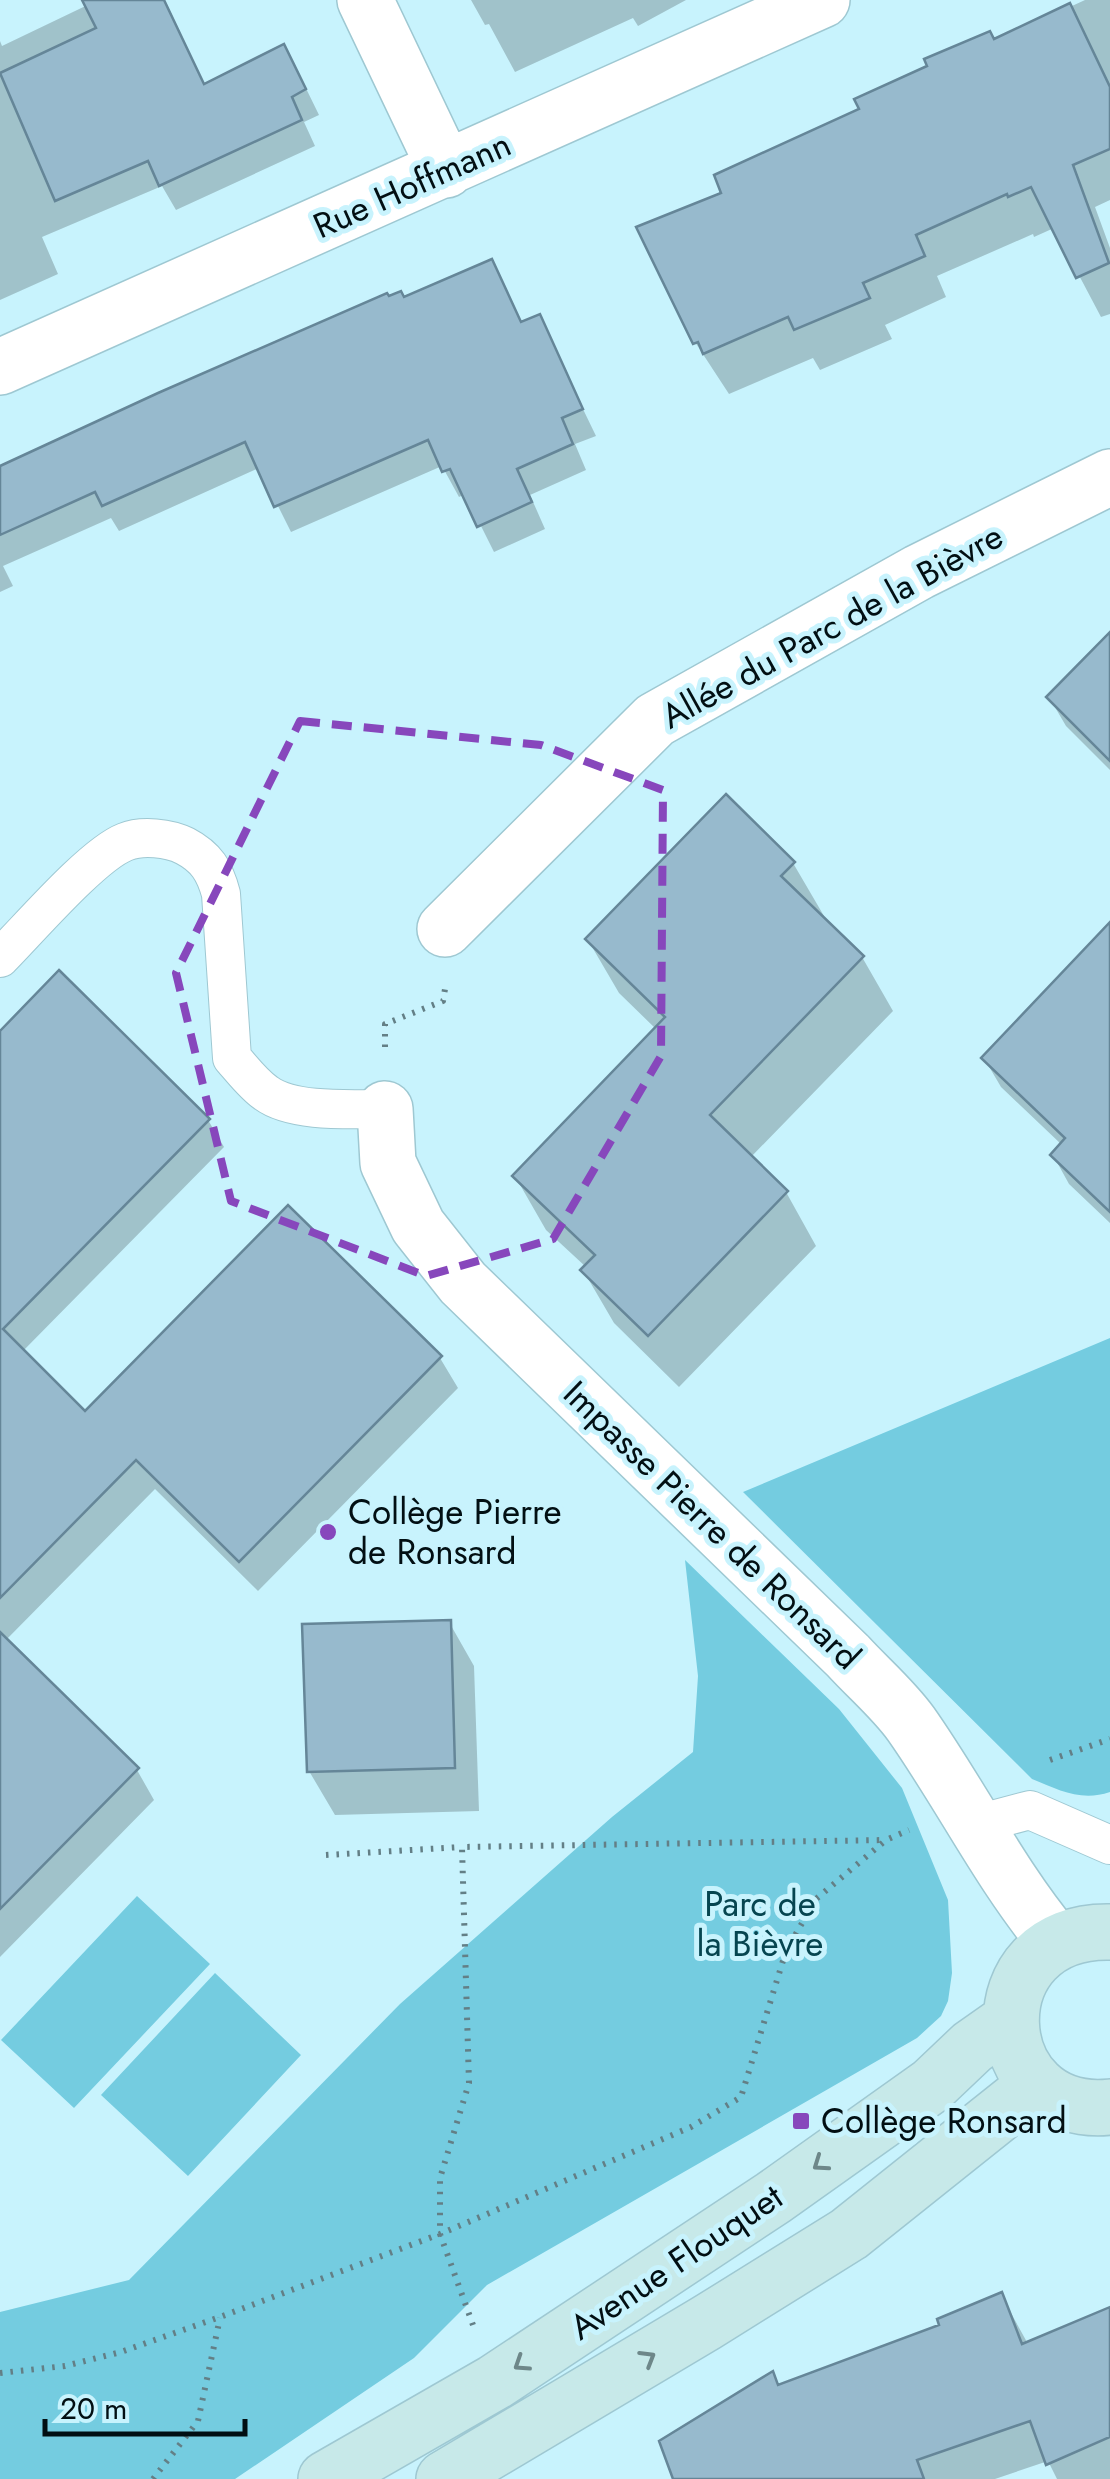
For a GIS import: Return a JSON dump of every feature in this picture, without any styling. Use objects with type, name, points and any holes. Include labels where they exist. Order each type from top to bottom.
[{"type":"main road","points":[[1096,1933],[1037,1956],[1021,1975],[1009,2021],[1022,2065],[1037,2084],[1057,2099],[1080,2107],[1110,2108]]},
{"type":"main road","name":"Avenue Flouquet","points":[[326,2479],[495,2382],[773,2198],[932,2085],[972,2047],[1009,2021]]},
{"type":"main road","name":"Avenue Flouquet","points":[[444,2479],[849,2234],[1037,2084]]},
{"type":"street","points":[[365,0],[446,170]]},
{"type":"street","name":"Rue Hoffmann","points":[[0,366],[822,0]]},
{"type":"street","name":"Allée du Parc de la Bièvre","points":[[445,929],[655,720],[919,572],[1110,477]]},
{"type":"street","name":"Impasse Pierre de Ronsard","points":[[385,1109],[388,1163],[418,1226],[463,1283],[848,1656],[908,1719],[1022,1901],[1096,1933]]},
{"type":"lane","points":[[0,958],[101,856],[126,841],[151,838],[180,843],[201,855],[216,874],[221,894],[232,1058],[266,1094],[288,1103],[340,1110],[385,1109]]},
{"type":"lane","points":[[977,1824],[1030,1810],[1110,1845]]},
{"type":"path","points":[[385,1109],[385,1024],[443,1001],[452,955],[445,929]]},
{"type":"path","points":[[0,2374],[65,2366],[122,2352],[220,2317],[440,2234],[690,2127],[741,2097],[786,1951],[816,1899],[886,1840],[462,1847],[326,1855]]},
{"type":"path","points":[[459,2286],[440,2234],[440,2178],[469,2084],[462,1847]]},
{"type":"path","points":[[154,2479],[198,2421],[220,2317]]},
{"type":"highlighted area","points":[[300,721],[541,745],[663,790],[661,1056],[553,1239],[426,1276],[231,1201],[176,973]]},
{"type":"green space","points":[[1110,1338],[1110,1792],[1089,1796],[1032,1779],[743,1492]]},
{"type":"green space","name":"Parc de la Bièvre","points":[[685,1560],[839,1709],[902,1788],[948,1900],[952,1973],[948,2001],[941,2016],[917,2038],[487,2285],[414,2358],[235,2479],[0,2479],[0,2312],[129,2280],[400,2004],[612,1817],[693,1752],[698,1676]]},
{"type":"green space","points":[[137,1896],[210,1964],[74,2108],[1,2040]]},
{"type":"green space","points":[[215,1973],[301,2055],[188,2176],[101,2095]]},
{"type":"building","points":[[82,0],[164,0],[204,84],[284,44],[306,89],[292,97],[302,120],[159,186],[148,161],[55,201],[0,73],[96,28]]},
{"type":"building","points":[[1070,3],[1110,87],[1110,149],[1073,165],[1109,263],[1076,278],[1031,187],[916,235],[925,256],[863,283],[870,298],[794,330],[788,317],[703,354],[698,342],[693,344],[636,227],[721,193],[714,175],[859,109],[854,99],[927,66],[924,59],[990,31],[994,39]]},
{"type":"building","points":[[492,259],[521,322],[540,314],[583,409],[562,418],[573,444],[517,469],[532,502],[477,527],[450,469],[442,472],[428,440],[274,507],[245,442],[102,506],[95,492],[0,535],[0,466],[387,293],[389,296],[401,291],[404,297]]},
{"type":"building","points":[[1110,632],[1110,761],[1046,697]]},
{"type":"building","points":[[726,794],[795,862],[781,876],[864,956],[710,1115],[788,1191],[648,1336],[580,1270],[595,1255],[512,1176],[665,1017],[585,939]]},
{"type":"building","points":[[1110,922],[1110,1212],[1050,1155],[1065,1138],[981,1058]]},
{"type":"building","points":[[59,970],[210,1119],[3,1329],[85,1411],[288,1205],[442,1356],[239,1562],[136,1460],[0,1598],[0,1031]]},
{"type":"building","points":[[451,1620],[455,1768],[307,1772],[302,1624]]},
{"type":"building","points":[[0,1632],[139,1768],[0,1909]]},
{"type":"building","points":[[1002,2292],[1022,2344],[1110,2307],[1110,2437],[1046,2465],[1030,2421],[917,2460],[924,2479],[673,2479],[659,2441],[773,2371],[778,2385],[939,2325],[937,2319]]},
{"type":"place","name":"Collège Pierre de Ronsard","points":[[328,1532]]},
{"type":"place","name":"Collège Ronsard","points":[[801,2121]]}]
